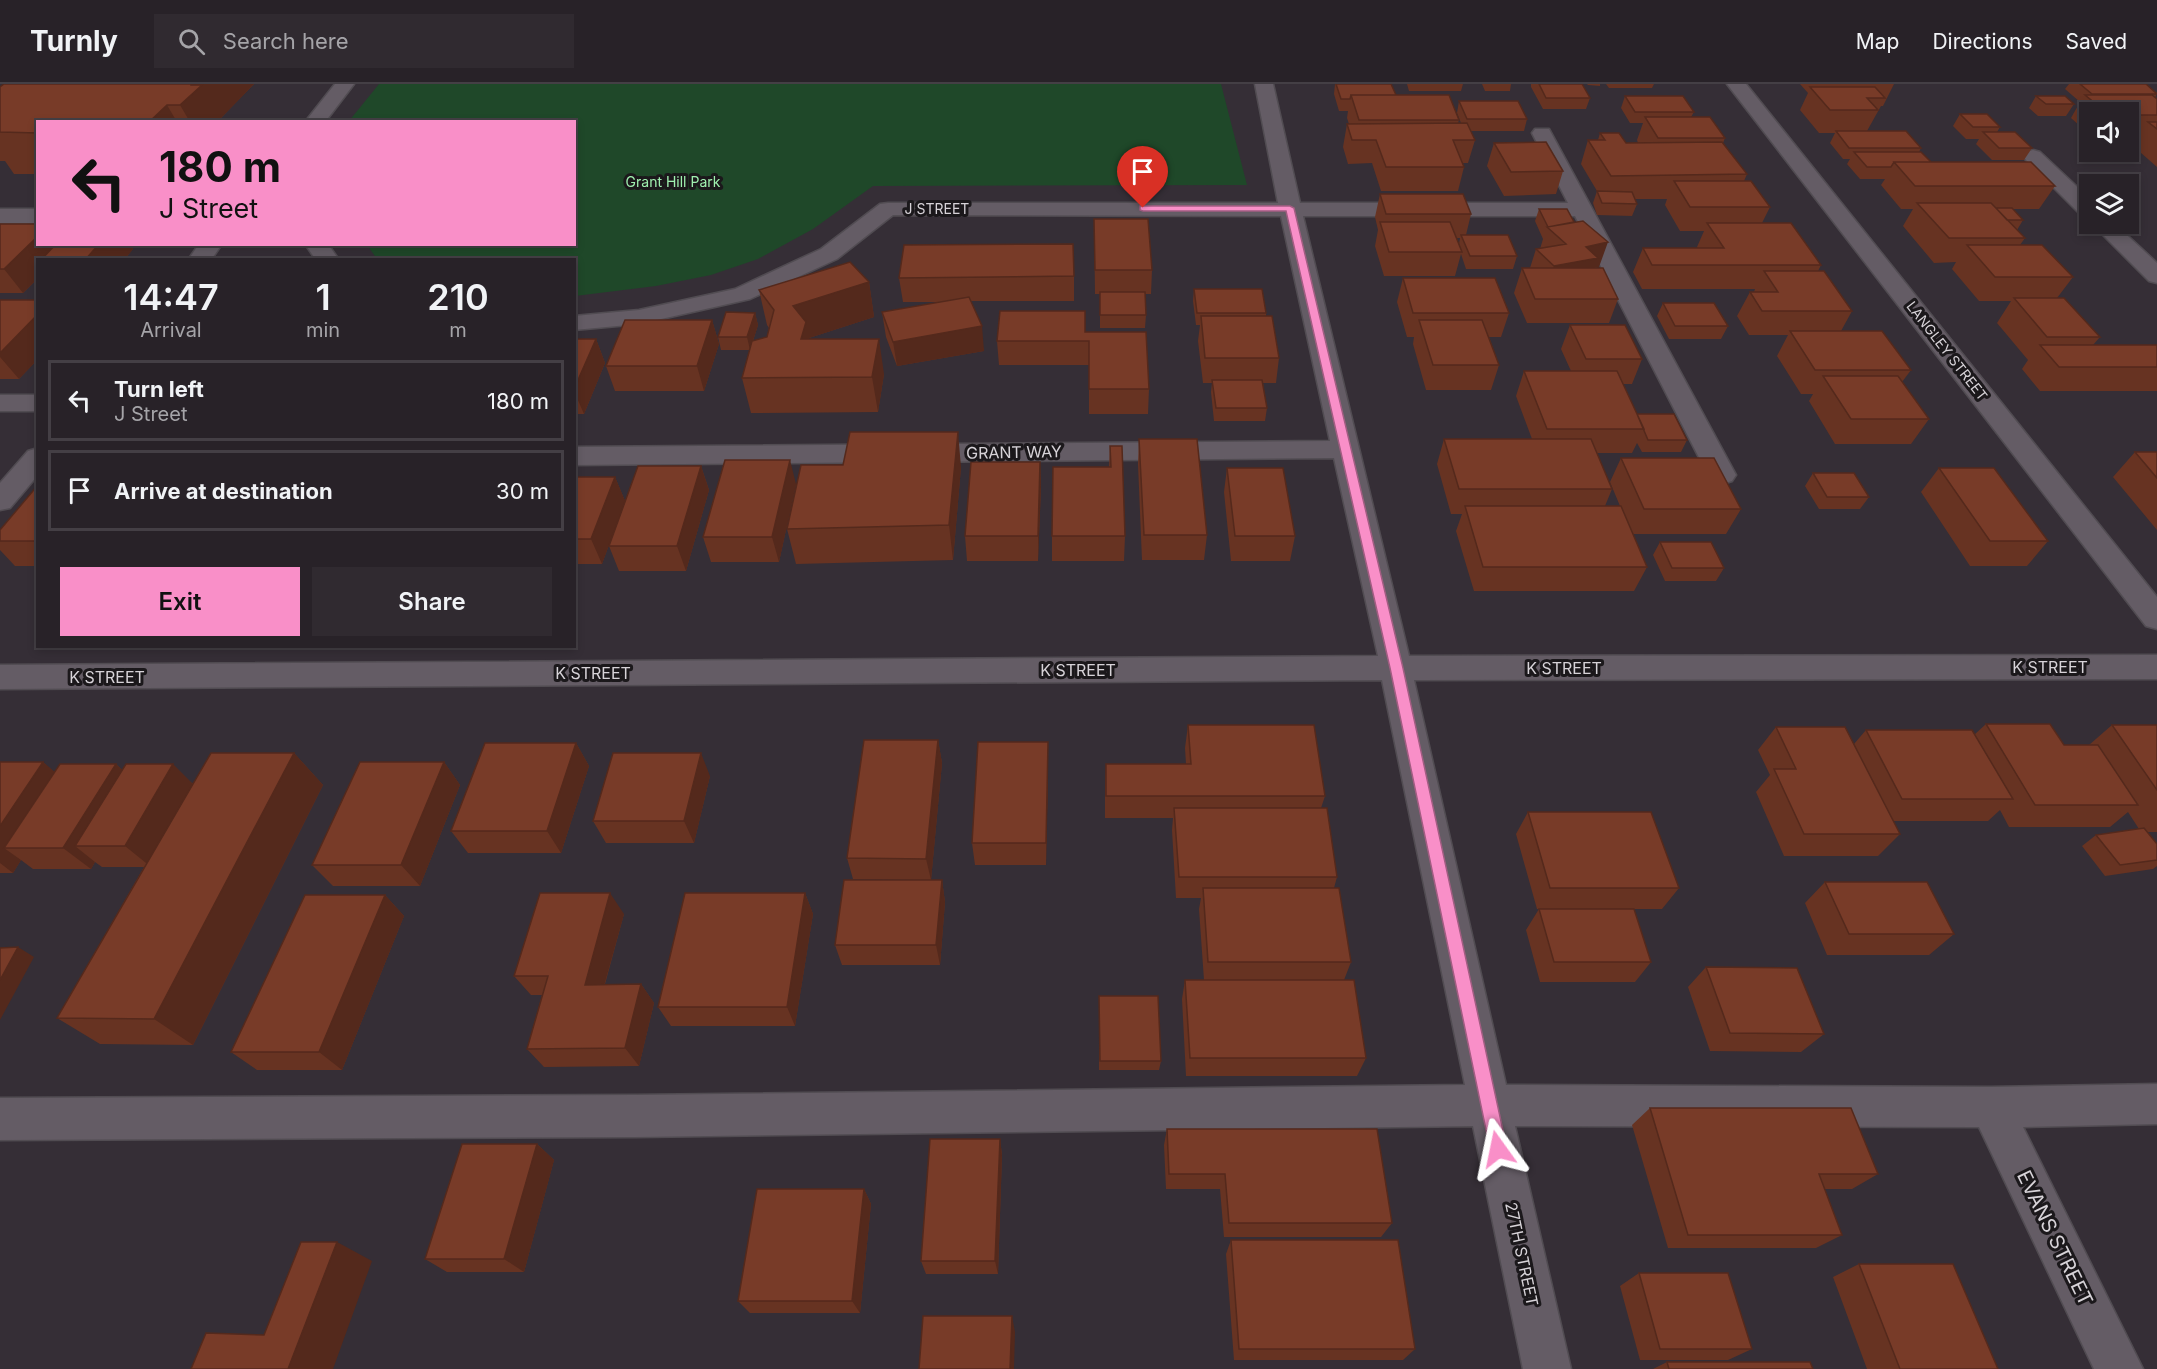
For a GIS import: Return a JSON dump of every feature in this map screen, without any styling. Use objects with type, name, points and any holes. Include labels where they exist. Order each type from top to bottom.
[{"type":"street","points":[[316,120],[345,84]]},
{"type":"street","name":"27TH STREET","points":[[1264,84],[1290,208],[1396,668],[1547,1369]]},
{"type":"street","name":"LANGLEY STREET","points":[[1736,84],[2157,618]]},
{"type":"street","points":[[1542,133],[1722,475]]},
{"type":"street","points":[[2033,156],[2079,200]]},
{"type":"street","name":"J STREET","points":[[576,323],[639,317],[742,294],[829,254],[888,209],[1583,210]]},
{"type":"street","points":[[0,216],[36,216]]},
{"type":"street","points":[[2113,234],[2157,276]]},
{"type":"street","points":[[0,403],[36,403]]},
{"type":"street","name":"GRANT WAY","points":[[576,456],[1345,449]]},
{"type":"street","points":[[0,501],[36,460]]},
{"type":"street","name":"K STREET","points":[[0,677],[1396,668],[2157,667]]},
{"type":"street","points":[[0,1119],[636,1116],[1489,1105],[1991,1107],[2157,1104]]},
{"type":"street","name":"EVANS STREET","points":[[1991,1107],[2119,1369]]},
{"type":"green space","name":"Grant Hill Park","points":[[379,84],[1221,84],[1247,185],[873,186],[813,229],[758,259],[711,275],[656,286],[576,296],[576,258],[376,258],[368,246],[576,246],[576,120],[350,120]]},
{"type":"building","points":[[4,84],[202,85],[180,105],[167,105],[151,120],[36,120],[36,133],[0,132],[0,87]]},
{"type":"building","points":[[1336,84],[1391,84],[1396,95],[1351,95],[1350,99],[1341,99]]},
{"type":"building","points":[[1539,84],[1582,84],[1590,98],[1546,98]]},
{"type":"building","points":[[2080,84],[2146,84],[2157,94],[2092,94]]},
{"type":"building","points":[[1810,87],[1875,87],[1885,98],[1867,98],[1878,110],[1830,110]]},
{"type":"building","points":[[1351,95],[1449,95],[1459,120],[1359,120]]},
{"type":"building","points":[[2085,95],[2152,95],[2157,99],[2157,115],[2139,115],[2139,102],[2094,102]]},
{"type":"building","points":[[1625,96],[1683,96],[1694,112],[1635,112]]},
{"type":"building","points":[[2036,96],[2065,96],[2074,104],[2046,104]]},
{"type":"building","points":[[1459,101],[1518,101],[1527,119],[1467,119]]},
{"type":"building","points":[[1960,114],[1987,114],[2000,127],[1973,127]]},
{"type":"building","points":[[1645,117],[1710,117],[1725,138],[1658,138]]},
{"type":"building","points":[[2148,122],[2157,122],[2157,129]]},
{"type":"building","points":[[1467,123],[1475,140],[1453,140],[1464,167],[1386,167],[1376,140],[1352,140],[1347,124]]},
{"type":"building","points":[[1836,131],[1906,131],[1921,148],[1849,148]]},
{"type":"building","points":[[1983,132],[2015,132],[2032,148],[1999,148]]},
{"type":"building","points":[[1600,133],[1619,133],[1626,143],[1722,142],[1747,174],[1611,176],[1588,140],[1605,140]]},
{"type":"building","points":[[1546,142],[1563,171],[1511,172],[1494,143]]},
{"type":"building","points":[[1854,152],[1921,152],[1931,162],[1894,162],[1891,167],[1867,167]]},
{"type":"building","points":[[1894,162],[2031,162],[2055,186],[1915,186]]},
{"type":"building","points":[[1674,181],[1751,181],[1770,207],[1690,207]]},
{"type":"building","points":[[1597,191],[1632,192],[1637,204],[1602,203]]},
{"type":"building","points":[[1380,194],[1463,194],[1471,214],[1386,214]]},
{"type":"building","points":[[1917,203],[1991,203],[2025,238],[1949,238]]},
{"type":"building","points":[[1996,208],[2012,208],[2023,220],[2007,220]]},
{"type":"building","points":[[1539,209],[1567,209],[1574,222],[1548,227]]},
{"type":"building","points":[[1094,219],[1148,219],[1152,270],[1095,270]]},
{"type":"building","points":[[1583,221],[1608,242],[1586,247],[1598,258],[1554,266],[1536,249],[1566,244],[1547,227]]},
{"type":"building","points":[[1380,222],[1450,222],[1462,252],[1389,252]]},
{"type":"building","points":[[1707,223],[1791,223],[1821,265],[1652,265],[1643,248],[1724,248]]},
{"type":"building","points":[[0,224],[36,224],[36,238],[4,269],[0,269]]},
{"type":"building","points":[[1461,235],[1508,235],[1517,256],[1470,256]]},
{"type":"building","points":[[1073,244],[1074,276],[899,278],[904,245]]},
{"type":"building","points":[[1967,245],[2042,245],[2073,277],[1995,277]]},
{"type":"building","points":[[54,246],[97,246],[87,258],[43,258]]},
{"type":"building","points":[[850,262],[869,282],[793,306],[806,322],[801,339],[879,339],[872,377],[742,378],[752,341],[767,337],[774,310],[759,290]]},
{"type":"building","points":[[1522,268],[1603,268],[1618,299],[1535,299]]},
{"type":"building","points":[[1764,271],[1824,271],[1852,311],[1762,311],[1750,292],[1778,292]]},
{"type":"building","points":[[1403,278],[1495,278],[1509,313],[1413,313]]},
{"type":"building","points":[[1194,289],[1262,289],[1266,313],[1197,313]]},
{"type":"building","points":[[1100,292],[1145,292],[1146,315],[1100,315]]},
{"type":"building","points":[[969,297],[982,326],[893,342],[882,312]]},
{"type":"building","points":[[2014,298],[2064,298],[2100,337],[2047,337]]},
{"type":"building","points":[[0,300],[36,300],[36,316],[0,353]]},
{"type":"building","points":[[1663,303],[1714,303],[1728,326],[1675,326]]},
{"type":"building","points":[[1000,311],[1085,311],[1085,332],[1146,332],[1149,389],[1089,389],[1089,341],[997,341]]},
{"type":"building","points":[[726,312],[755,313],[747,337],[718,337]]},
{"type":"building","points":[[1201,316],[1272,316],[1279,358],[1205,358]]},
{"type":"building","points":[[625,320],[712,320],[697,366],[606,366]]},
{"type":"building","points":[[1419,320],[1482,320],[1499,365],[1433,365]]},
{"type":"building","points":[[1570,325],[1625,325],[1642,359],[1586,359]]},
{"type":"building","points":[[1790,331],[1882,331],[1911,370],[1815,370]]},
{"type":"building","points":[[576,339],[596,339],[576,384]]},
{"type":"building","points":[[2040,345],[2157,345],[2157,367],[2059,367]]},
{"type":"building","points":[[1524,371],[1617,371],[1644,429],[1547,429]]},
{"type":"building","points":[[1823,376],[1898,376],[1929,419],[1851,419]]},
{"type":"building","points":[[1212,380],[1262,380],[1267,408],[1216,408]]},
{"type":"building","points":[[1637,414],[1674,414],[1687,440],[1648,440]]},
{"type":"building","points":[[850,432],[958,432],[949,525],[787,529],[801,465],[843,465]]},
{"type":"building","points":[[1139,439],[1197,439],[1207,535],[1144,535]]},
{"type":"building","points":[[1444,439],[1591,439],[1612,489],[1459,489]]},
{"type":"building","points":[[1110,446],[1122,446],[1125,536],[1052,536],[1053,467],[1111,467]]},
{"type":"building","points":[[2135,452],[2157,452],[2157,478]]},
{"type":"building","points":[[1621,458],[1714,458],[1741,509],[1644,509]]},
{"type":"building","points":[[725,460],[790,460],[772,537],[703,537]]},
{"type":"building","points":[[971,462],[1040,462],[1038,536],[965,536]]},
{"type":"building","points":[[638,466],[701,466],[677,546],[609,546]]},
{"type":"building","points":[[1227,468],[1283,468],[1295,536],[1235,536]]},
{"type":"building","points":[[1939,468],[1994,468],[2048,541],[1990,541]]},
{"type":"building","points":[[1813,473],[1854,473],[1869,497],[1827,497]]},
{"type":"building","points":[[576,477],[615,477],[591,539],[576,539]]},
{"type":"building","points":[[36,487],[36,541],[0,541],[0,530]]},
{"type":"building","points":[[1465,506],[1621,506],[1647,567],[1483,567]]},
{"type":"building","points":[[1660,542],[1711,542],[1724,568],[1672,568]]},
{"type":"building","points":[[1986,724],[2050,724],[2064,745],[2098,745],[2138,805],[2035,805]]},
{"type":"building","points":[[1188,725],[1314,725],[1325,796],[1106,796],[1106,764],[1191,764]]},
{"type":"building","points":[[2112,725],[2157,725],[2157,790]]},
{"type":"building","points":[[1776,727],[1845,727],[1900,834],[1804,834],[1774,769],[1796,769]]},
{"type":"building","points":[[1866,730],[1972,730],[2013,799],[1902,799]]},
{"type":"building","points":[[864,740],[938,740],[926,859],[847,858]]},
{"type":"building","points":[[978,742],[1048,742],[1046,843],[972,843]]},
{"type":"building","points":[[485,743],[576,743],[547,831],[451,831]]},
{"type":"building","points":[[211,753],[294,753],[154,1019],[57,1018]]},
{"type":"building","points":[[613,753],[701,753],[684,821],[593,821]]},
{"type":"building","points":[[0,762],[43,762],[0,826]]},
{"type":"building","points":[[360,762],[444,762],[401,865],[312,865]]},
{"type":"building","points":[[60,764],[116,764],[63,848],[4,848]]},
{"type":"building","points":[[126,764],[173,764],[125,846],[75,846]]},
{"type":"building","points":[[1174,808],[1327,808],[1337,877],[1179,877]]},
{"type":"building","points":[[1528,812],[1651,812],[1679,888],[1550,888]]},
{"type":"building","points":[[2144,828],[2157,844],[2157,860],[2120,865],[2096,835]]},
{"type":"building","points":[[844,880],[942,880],[936,945],[835,945]]},
{"type":"building","points":[[1825,882],[1927,882],[1954,934],[1849,934]]},
{"type":"building","points":[[1203,888],[1339,888],[1351,962],[1208,962]]},
{"type":"building","points":[[540,893],[610,893],[585,985],[641,984],[625,1048],[527,1049],[548,976],[514,976]]},
{"type":"building","points":[[685,893],[805,893],[787,1007],[658,1007]]},
{"type":"building","points":[[305,895],[385,895],[319,1052],[231,1052]]},
{"type":"building","points":[[1539,909],[1634,909],[1651,962],[1554,962]]},
{"type":"building","points":[[18,947],[0,980],[0,948]]},
{"type":"building","points":[[1706,967],[1797,968],[1824,1034],[1730,1033]]},
{"type":"building","points":[[1185,980],[1354,980],[1366,1058],[1190,1058]]},
{"type":"building","points":[[1099,996],[1158,996],[1161,1061],[1100,1061]]},
{"type":"building","points":[[1650,1108],[1851,1108],[1878,1174],[1819,1174],[1842,1235],[1688,1235]]},
{"type":"building","points":[[1167,1129],[1377,1129],[1392,1223],[1229,1223],[1225,1174],[1169,1174]]},
{"type":"building","points":[[930,1139],[1000,1139],[995,1261],[921,1261]]},
{"type":"building","points":[[462,1144],[537,1144],[504,1259],[425,1259]]},
{"type":"building","points":[[757,1189],[864,1189],[852,1301],[738,1301]]},
{"type":"building","points":[[1231,1240],[1398,1240],[1415,1349],[1239,1349]]},
{"type":"building","points":[[301,1242],[337,1242],[288,1369],[191,1369],[206,1333],[264,1335]]},
{"type":"building","points":[[1859,1264],[1953,1264],[1998,1369],[1900,1369]]},
{"type":"building","points":[[1639,1273],[1728,1273],[1752,1349],[1660,1349]]},
{"type":"building","points":[[923,1316],[1012,1316],[1010,1369],[919,1369]]},
{"type":"building","points":[[1667,1362],[1810,1362],[1813,1369],[1669,1369]]},
{"type":"route","points":[[1143,208],[1290,208],[1396,668],[1498,1149]]}]
